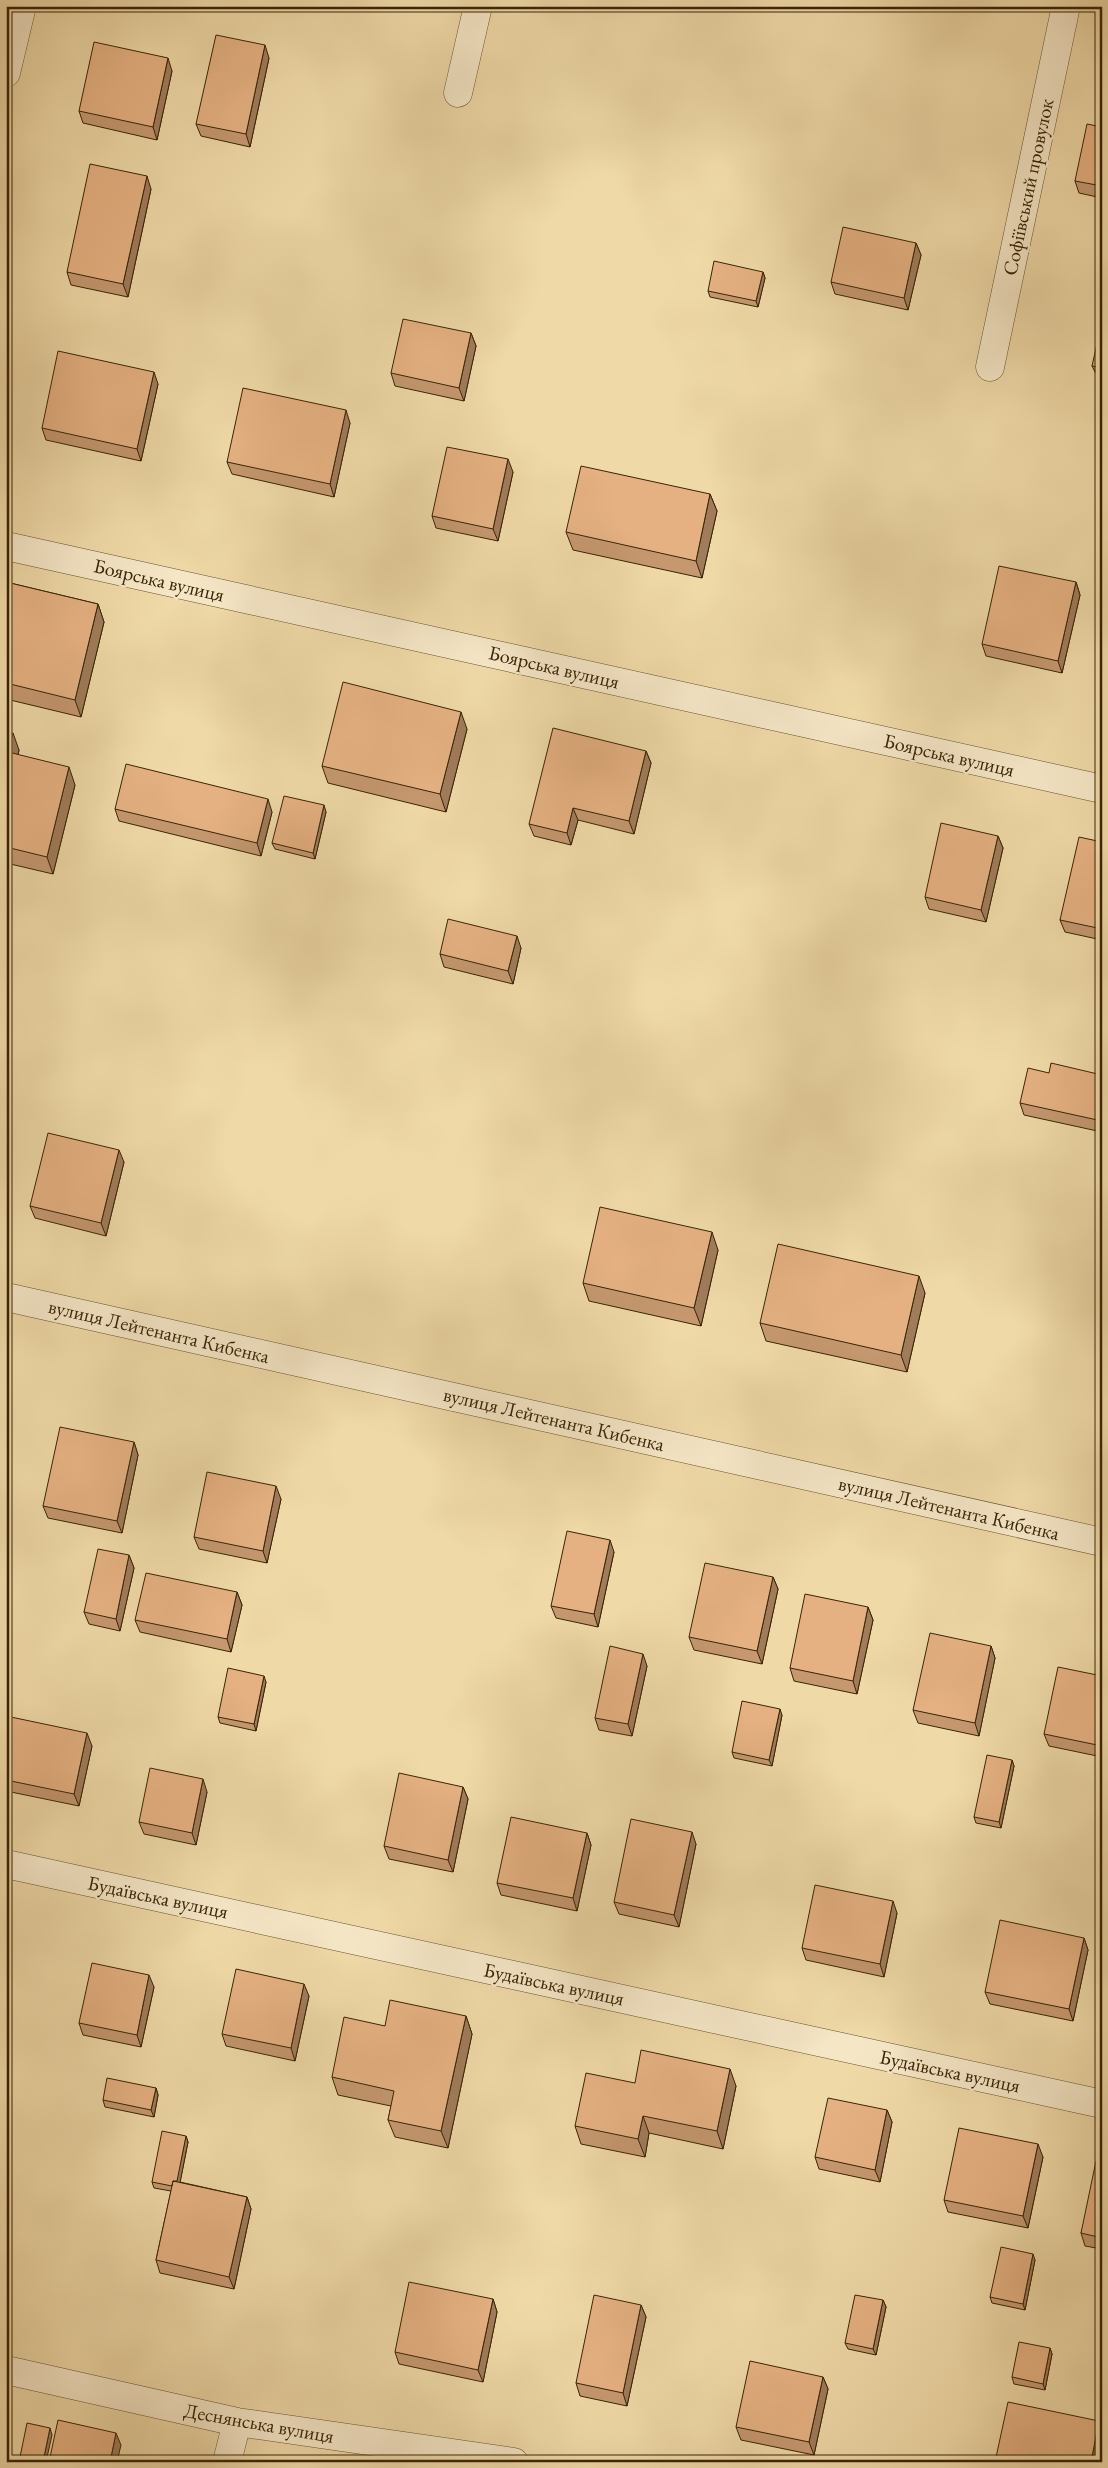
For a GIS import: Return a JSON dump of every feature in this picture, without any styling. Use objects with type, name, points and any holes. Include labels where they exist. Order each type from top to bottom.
[{"type":"street","points":[[6,73],[22,6]]},
{"type":"street","points":[[458,93],[478,6]]},
{"type":"street","name":"Софіївський провулок","points":[[990,367],[1066,6]]},
{"type":"street","name":"Боярська вулиця","points":[[6,546],[1102,789]]},
{"type":"street","name":"вулиця Лейтенанта Кибенка","points":[[6,1296],[1102,1542]]},
{"type":"street","name":"Будаївська вулиця","points":[[6,1864],[1102,2104]]},
{"type":"street","name":"Деснянська вулиця","points":[[6,2370],[237,2422],[514,2462]]},
{"type":"street","points":[[227,2462],[237,2422]]},
{"type":"building","points":[[216,35],[265,45],[246,134],[196,124]]},
{"type":"building","points":[[94,42],[168,58],[153,127],[79,111]]},
{"type":"building","points":[[1087,124],[1102,127],[1102,186],[1075,181]]},
{"type":"building","points":[[90,164],[147,176],[123,284],[67,272]]},
{"type":"building","points":[[843,227],[916,243],[904,298],[831,282]]},
{"type":"building","points":[[714,261],[763,272],[756,301],[708,291]]},
{"type":"building","points":[[403,319],[471,333],[459,388],[391,373]]},
{"type":"building","points":[[1099,335],[1102,336],[1102,368],[1092,366]]},
{"type":"building","points":[[58,351],[154,372],[137,449],[42,428]]},
{"type":"building","points":[[243,388],[346,410],[330,484],[227,462]]},
{"type":"building","points":[[447,447],[508,459],[493,529],[432,516]]},
{"type":"building","points":[[581,466],[710,494],[696,561],[566,532]]},
{"type":"building","points":[[999,566],[1076,582],[1058,661],[982,644]]},
{"type":"building","points":[[6,582],[98,604],[75,700],[6,683]]},
{"type":"building","points":[[343,682],[461,712],[440,794],[322,766]]},
{"type":"building","points":[[553,728],[646,751],[629,821],[573,808],[567,833],[529,824]]},
{"type":"building","points":[[6,731],[13,733],[8,752],[69,767],[47,857],[6,847]]},
{"type":"building","points":[[126,764],[268,799],[257,843],[115,809]]},
{"type":"building","points":[[284,796],[324,805],[313,853],[272,843]]},
{"type":"building","points":[[941,823],[998,836],[981,910],[925,897]]},
{"type":"building","points":[[1079,837],[1102,842],[1102,929],[1060,920]]},
{"type":"building","points":[[448,919],[517,936],[508,971],[440,954]]},
{"type":"building","points":[[1051,1063],[1102,1075],[1102,1121],[1020,1103],[1028,1068],[1049,1073]]},
{"type":"building","points":[[48,1133],[119,1150],[101,1223],[30,1206]]},
{"type":"building","points":[[600,1207],[712,1232],[694,1308],[583,1283]]},
{"type":"building","points":[[778,1244],[919,1276],[901,1355],[760,1323]]},
{"type":"building","points":[[60,1427],[134,1442],[117,1521],[43,1506]]},
{"type":"building","points":[[207,1472],[276,1486],[263,1551],[194,1537]]},
{"type":"building","points":[[567,1531],[610,1540],[594,1614],[551,1606]]},
{"type":"building","points":[[98,1549],[129,1555],[116,1619],[84,1612]]},
{"type":"building","points":[[705,1563],[773,1577],[757,1651],[689,1637]]},
{"type":"building","points":[[146,1573],[237,1592],[227,1639],[135,1620]]},
{"type":"building","points":[[805,1594],[868,1607],[853,1681],[790,1668]]},
{"type":"building","points":[[930,1633],[991,1646],[975,1723],[913,1710]]},
{"type":"building","points":[[610,1646],[643,1654],[628,1724],[595,1718]]},
{"type":"building","points":[[1058,1667],[1102,1676],[1102,1746],[1044,1734]]},
{"type":"building","points":[[228,1668],[264,1676],[254,1724],[218,1717]]},
{"type":"building","points":[[742,1701],[780,1709],[769,1760],[732,1752]]},
{"type":"building","points":[[6,1716],[87,1733],[74,1794],[6,1780]]},
{"type":"building","points":[[987,1755],[1012,1760],[999,1822],[974,1817]]},
{"type":"building","points":[[150,1768],[203,1779],[192,1833],[139,1822]]},
{"type":"building","points":[[399,1773],[463,1787],[448,1860],[384,1846]]},
{"type":"building","points":[[511,1817],[587,1833],[573,1898],[497,1883]]},
{"type":"building","points":[[631,1819],[692,1832],[674,1915],[614,1902]]},
{"type":"building","points":[[815,1885],[893,1901],[880,1964],[802,1948]]},
{"type":"building","points":[[1000,1920],[1084,1938],[1069,2009],[985,1992]]},
{"type":"building","points":[[92,1963],[149,1975],[137,2035],[79,2023]]},
{"type":"building","points":[[236,1969],[304,1984],[291,2048],[222,2034]]},
{"type":"building","points":[[390,2000],[466,2016],[441,2131],[388,2120],[394,2091],[332,2077],[344,2017],[385,2026]]},
{"type":"building","points":[[641,2050],[730,2069],[717,2131],[643,2116],[638,2139],[575,2126],[586,2073],[635,2083]]},
{"type":"building","points":[[107,2078],[156,2088],[151,2110],[103,2100]]},
{"type":"building","points":[[828,2098],[887,2110],[875,2170],[815,2157]]},
{"type":"building","points":[[959,2128],[1038,2144],[1023,2216],[944,2200]]},
{"type":"building","points":[[162,2131],[186,2136],[177,2181],[173,2181],[172,2186],[152,2182]]},
{"type":"building","points":[[1096,2161],[1102,2162],[1102,2238],[1081,2233]]},
{"type":"building","points":[[173,2181],[247,2197],[229,2277],[156,2260]]},
{"type":"building","points":[[1001,2247],[1033,2254],[1023,2304],[990,2297]]},
{"type":"building","points":[[409,2282],[493,2299],[478,2370],[395,2352]]},
{"type":"building","points":[[594,2295],[641,2305],[623,2393],[576,2383]]},
{"type":"building","points":[[855,2295],[883,2300],[873,2349],[845,2343]]},
{"type":"building","points":[[1019,2342],[1050,2348],[1043,2384],[1012,2377]]},
{"type":"building","points":[[750,2361],[823,2377],[809,2442],[736,2427]]},
{"type":"building","points":[[1008,2402],[1099,2421],[1091,2462],[995,2462]]},
{"type":"building","points":[[58,2420],[116,2433],[110,2462],[49,2462]]},
{"type":"building","points":[[27,2423],[50,2428],[43,2462],[19,2462]]}]
